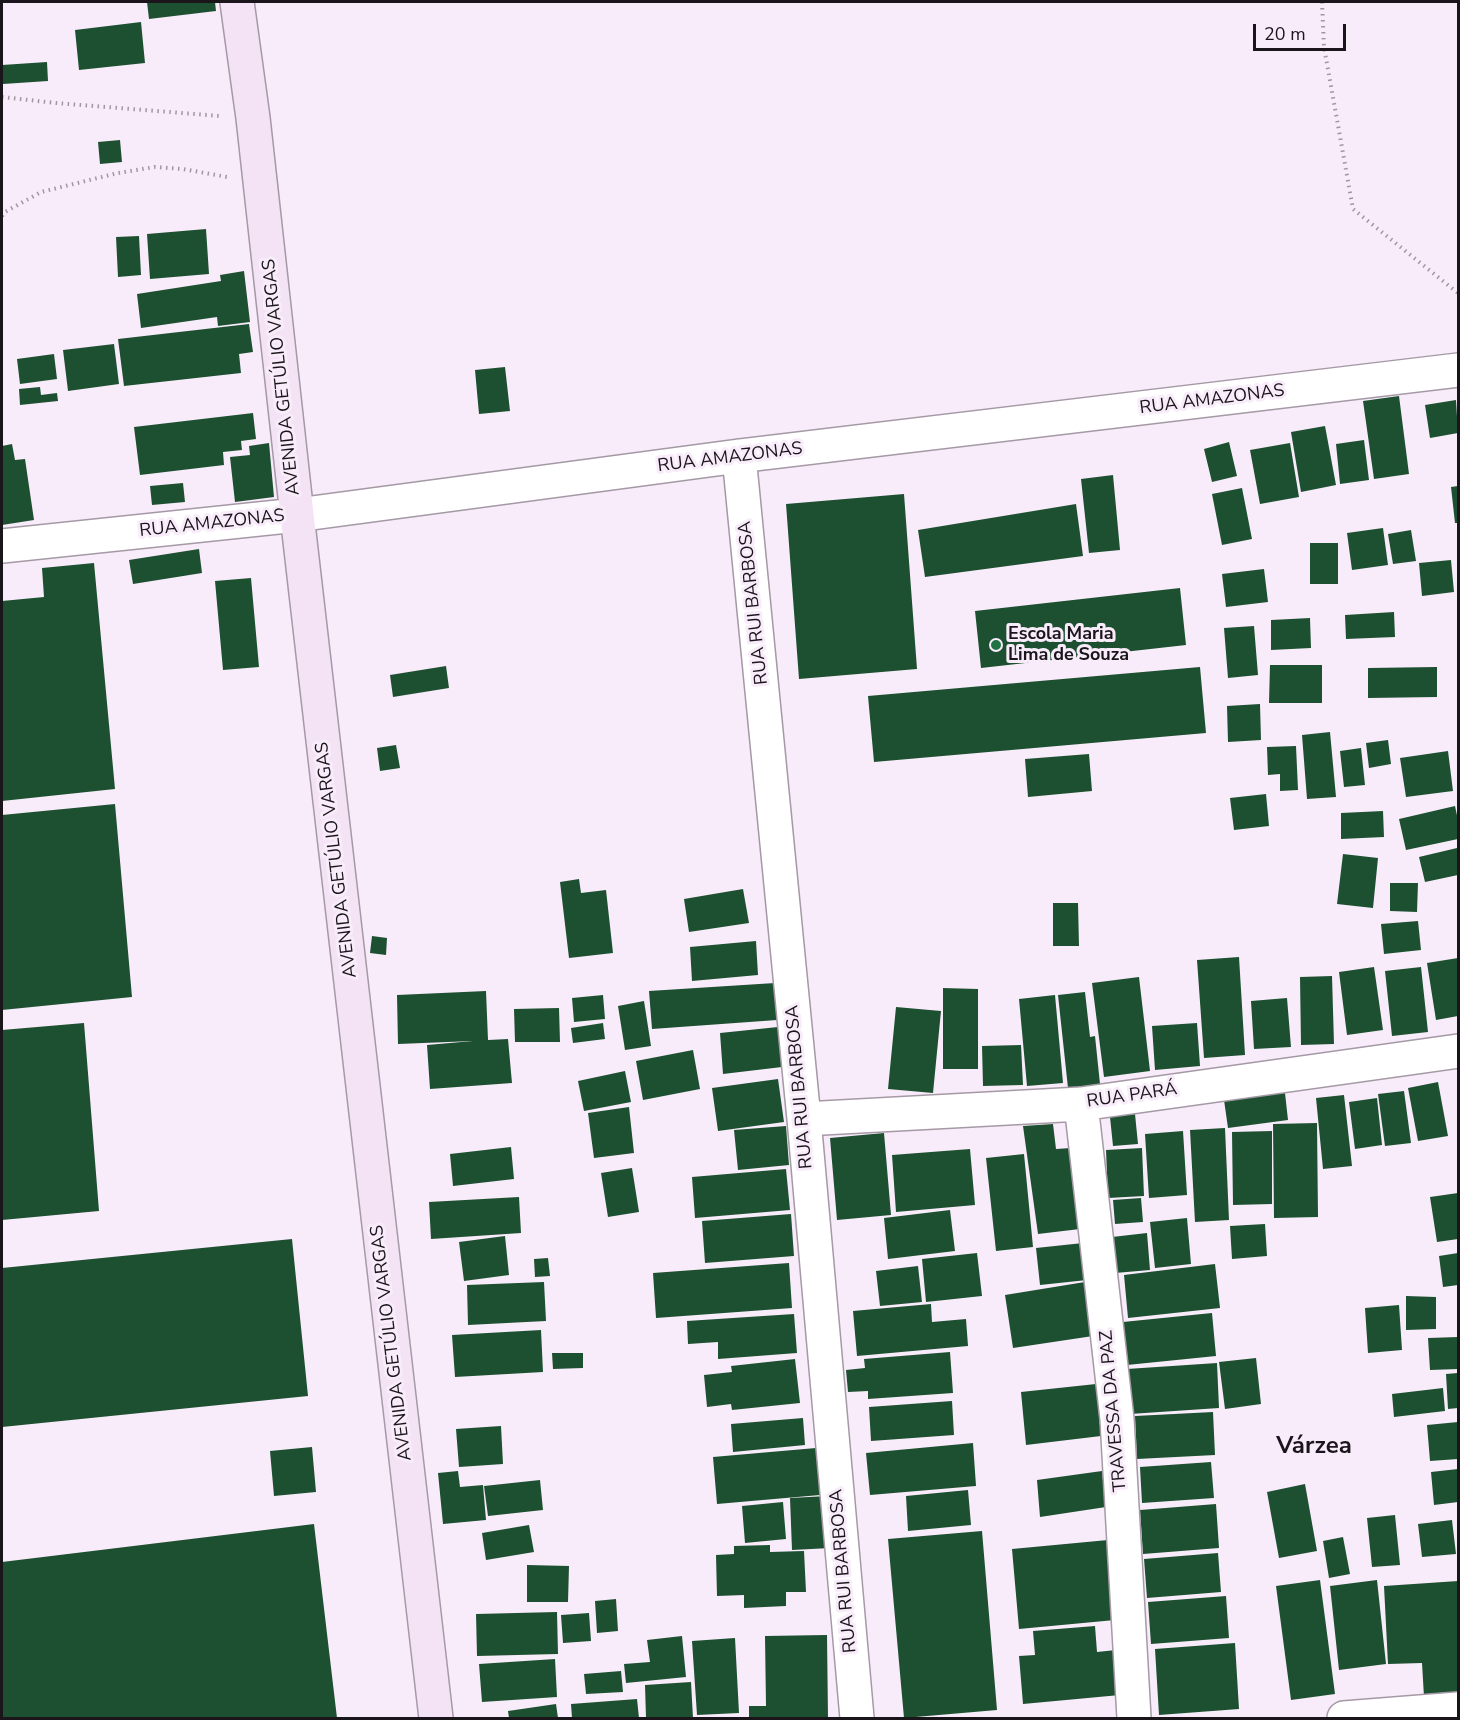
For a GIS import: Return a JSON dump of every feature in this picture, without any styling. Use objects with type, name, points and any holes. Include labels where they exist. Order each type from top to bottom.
[{"type":"street","name":"AVENIDA GETÚLIO VARGAS","points":[[237,2],[253,118],[435,1719]]},
{"type":"street","name":"RUA AMAZONAS","points":[[2,546],[297,515],[739,456],[1458,370]]},
{"type":"street","name":"RUA RUI BARBOSA","points":[[739,456],[804,1119],[857,1719]]},
{"type":"street","name":"RUA PARÁ","points":[[804,1119],[1081,1104],[1458,1051]]},
{"type":"street","name":"TRAVESSA DA PAZ","points":[[1081,1104],[1117,1419],[1134,1719]]},
{"type":"street","points":[[1344,1719],[1458,1709]]},
{"type":"path","points":[[1322,2],[1324,47],[1353,209],[1458,293]]},
{"type":"path","points":[[2,97],[253,118]]},
{"type":"path","points":[[2,216],[5,212],[41,192],[118,173],[155,167],[183,169],[260,183]]},
{"type":"building","points":[[147,2],[215,2],[216,11],[149,19]]},
{"type":"building","points":[[141,22],[145,63],[79,70],[75,30]]},
{"type":"building","points":[[47,62],[48,81],[3,84],[2,65]]},
{"type":"building","points":[[120,140],[122,162],[100,164],[98,142]]},
{"type":"building","points":[[206,229],[209,274],[150,279],[147,234]]},
{"type":"building","points":[[139,236],[141,275],[118,277],[116,237]]},
{"type":"building","points":[[244,271],[250,322],[218,326],[217,317],[141,328],[137,294],[221,281],[220,275]]},
{"type":"building","points":[[249,324],[253,352],[239,354],[241,373],[124,386],[118,339]]},
{"type":"building","points":[[114,344],[119,384],[68,391],[63,350]]},
{"type":"building","points":[[54,354],[57,379],[20,384],[17,359]]},
{"type":"building","points":[[505,367],[510,411],[479,414],[475,370]]},
{"type":"building","points":[[40,387],[41,395],[57,393],[58,401],[20,405],[19,389]]},
{"type":"building","points":[[1399,396],[1409,474],[1374,479],[1363,401]]},
{"type":"building","points":[[1456,400],[1458,433],[1430,438],[1425,405]]},
{"type":"building","points":[[253,413],[256,439],[241,441],[242,450],[223,452],[224,465],[140,475],[134,427]]},
{"type":"building","points":[[1325,426],[1336,485],[1301,492],[1291,432]]},
{"type":"building","points":[[1364,440],[1369,480],[1340,484],[1336,444]]},
{"type":"building","points":[[1229,442],[1237,476],[1212,482],[1204,449]]},
{"type":"building","points":[[269,443],[274,497],[235,502],[230,457],[250,455],[249,446]]},
{"type":"building","points":[[1290,443],[1299,497],[1260,504],[1250,450]]},
{"type":"building","points":[[12,444],[15,460],[25,459],[34,520],[2,525],[2,446]]},
{"type":"building","points":[[1113,475],[1120,550],[1089,553],[1081,479]]},
{"type":"building","points":[[183,483],[185,502],[152,505],[150,486]]},
{"type":"building","points":[[1458,486],[1458,523],[1455,523],[1451,487]]},
{"type":"building","points":[[1242,488],[1252,539],[1222,545],[1212,494]]},
{"type":"building","points":[[904,494],[917,669],[799,679],[786,504]]},
{"type":"building","points":[[1076,504],[1083,556],[925,577],[918,530]]},
{"type":"building","points":[[1383,528],[1388,565],[1352,570],[1347,533]]},
{"type":"building","points":[[1411,530],[1416,561],[1393,564],[1388,534]]},
{"type":"building","points":[[1310,543],[1338,543],[1338,584],[1310,584]]},
{"type":"building","points":[[199,549],[202,573],[133,584],[129,560]]},
{"type":"building","points":[[1451,560],[1454,592],[1422,596],[1419,563]]},
{"type":"building","points":[[94,563],[115,789],[2,801],[2,601],[44,597],[42,568]]},
{"type":"building","points":[[1264,569],[1268,602],[1226,607],[1222,574]]},
{"type":"building","points":[[251,578],[259,667],[223,670],[215,581]]},
{"type":"building","points":[[1180,588],[1186,645],[981,668],[975,611]]},
{"type":"building","points":[[1394,612],[1395,637],[1346,639],[1345,615]]},
{"type":"building","points":[[1310,618],[1311,648],[1271,650],[1271,620]]},
{"type":"building","points":[[1254,626],[1258,675],[1228,678],[1224,628]]},
{"type":"building","points":[[1270,665],[1322,665],[1322,703],[1269,703]]},
{"type":"building","points":[[446,666],[449,688],[393,697],[390,675]]},
{"type":"building","points":[[1200,667],[1206,733],[874,762],[868,696]]},
{"type":"building","points":[[1437,667],[1437,697],[1368,698],[1368,668]]},
{"type":"building","points":[[1260,704],[1261,740],[1228,742],[1227,706]]},
{"type":"building","points":[[1330,732],[1336,797],[1307,799],[1302,735]]},
{"type":"building","points":[[1388,740],[1391,764],[1369,768],[1366,743]]},
{"type":"building","points":[[396,745],[400,768],[380,771],[377,748]]},
{"type":"building","points":[[1296,746],[1298,790],[1280,791],[1280,774],[1268,775],[1267,747]]},
{"type":"building","points":[[1361,748],[1365,785],[1344,787],[1340,751]]},
{"type":"building","points":[[1448,751],[1453,791],[1406,797],[1400,758]]},
{"type":"building","points":[[1089,754],[1092,791],[1028,797],[1025,759]]},
{"type":"building","points":[[1266,794],[1269,826],[1234,830],[1230,798]]},
{"type":"building","points":[[115,804],[132,997],[2,1010],[2,815]]},
{"type":"building","points":[[1455,806],[1458,839],[1406,850],[1399,819]]},
{"type":"building","points":[[1383,811],[1384,837],[1341,839],[1341,813]]},
{"type":"building","points":[[1457,848],[1458,875],[1425,882],[1419,857]]},
{"type":"building","points":[[1343,854],[1378,858],[1373,908],[1337,904]]},
{"type":"building","points":[[579,879],[581,893],[606,890],[613,953],[569,958],[560,882]]},
{"type":"building","points":[[1390,883],[1418,883],[1417,912],[1390,911]]},
{"type":"building","points":[[743,889],[749,923],[689,932],[684,899]]},
{"type":"building","points":[[1053,903],[1078,903],[1079,946],[1053,946]]},
{"type":"building","points":[[1418,921],[1421,950],[1384,954],[1381,924]]},
{"type":"building","points":[[372,936],[387,938],[386,955],[370,953]]},
{"type":"building","points":[[756,941],[758,975],[692,981],[690,947]]},
{"type":"building","points":[[1239,957],[1245,1055],[1204,1058],[1197,960]]},
{"type":"building","points":[[1458,958],[1458,1016],[1436,1020],[1427,963]]},
{"type":"building","points":[[1374,967],[1383,1030],[1347,1035],[1339,972]]},
{"type":"building","points":[[1421,967],[1428,1032],[1392,1036],[1385,971]]},
{"type":"building","points":[[1332,976],[1334,1044],[1301,1045],[1300,977]]},
{"type":"building","points":[[1139,977],[1150,1071],[1104,1077],[1092,983]]},
{"type":"building","points":[[775,983],[777,1020],[652,1029],[649,991]]},
{"type":"building","points":[[943,988],[978,989],[978,1069],[943,1069]]},
{"type":"building","points":[[486,991],[488,1040],[508,1039],[512,1083],[430,1089],[427,1045],[473,1041],[398,1044],[397,995]]},
{"type":"building","points":[[1085,992],[1090,1037],[1095,1036],[1100,1084],[1068,1088],[1058,995]]},
{"type":"building","points":[[603,995],[605,1019],[574,1022],[572,998]]},
{"type":"building","points":[[1055,995],[1063,1083],[1027,1086],[1019,999]]},
{"type":"building","points":[[1287,998],[1291,1047],[1254,1049],[1251,1001]]},
{"type":"building","points":[[644,1001],[651,1046],[625,1050],[618,1006]]},
{"type":"building","points":[[896,1007],[941,1011],[933,1093],[888,1089]]},
{"type":"building","points":[[559,1008],[560,1042],[515,1042],[514,1009]]},
{"type":"building","points":[[84,1023],[99,1211],[2,1220],[2,1030]]},
{"type":"building","points":[[603,1023],[605,1039],[573,1043],[571,1028]]},
{"type":"building","points":[[1197,1023],[1200,1066],[1155,1070],[1152,1026]]},
{"type":"building","points":[[778,1027],[782,1067],[723,1074],[720,1033]]},
{"type":"building","points":[[1021,1045],[1023,1085],[983,1086],[982,1046]]},
{"type":"building","points":[[693,1050],[700,1089],[643,1100],[636,1061]]},
{"type":"building","points":[[625,1071],[631,1102],[584,1111],[578,1081]]},
{"type":"building","points":[[778,1079],[784,1122],[718,1131],[712,1088]]},
{"type":"building","points":[[1438,1082],[1448,1136],[1418,1141],[1408,1088]]},
{"type":"building","points":[[1404,1091],[1411,1143],[1385,1146],[1378,1094]]},
{"type":"building","points":[[1285,1093],[1288,1120],[1228,1128],[1224,1100]]},
{"type":"building","points":[[1344,1095],[1352,1166],[1323,1169],[1316,1098]]},
{"type":"building","points":[[1377,1098],[1382,1145],[1355,1149],[1349,1102]]},
{"type":"building","points":[[629,1107],[634,1153],[594,1158],[588,1113]]},
{"type":"building","points":[[1135,1114],[1138,1144],[1113,1146],[1110,1117]]},
{"type":"building","points":[[1317,1123],[1318,1217],[1274,1218],[1273,1124]]},
{"type":"building","points":[[1053,1124],[1056,1149],[1071,1148],[1080,1229],[1038,1234],[1023,1126]]},
{"type":"building","points":[[786,1126],[789,1165],[738,1170],[734,1130]]},
{"type":"building","points":[[1225,1128],[1229,1220],[1195,1222],[1190,1130]]},
{"type":"building","points":[[1183,1131],[1187,1195],[1149,1198],[1145,1134]]},
{"type":"building","points":[[1272,1131],[1272,1204],[1233,1205],[1232,1132]]},
{"type":"building","points":[[884,1133],[891,1215],[837,1220],[830,1138]]},
{"type":"building","points":[[511,1147],[514,1179],[453,1186],[450,1154]]},
{"type":"building","points":[[1142,1148],[1144,1196],[1108,1198],[1106,1150]]},
{"type":"building","points":[[970,1149],[975,1205],[896,1212],[892,1155]]},
{"type":"building","points":[[1024,1154],[1033,1247],[996,1251],[986,1158]]},
{"type":"building","points":[[632,1168],[639,1212],[608,1217],[601,1173]]},
{"type":"building","points":[[786,1169],[790,1210],[695,1218],[692,1177]]},
{"type":"building","points":[[1458,1193],[1458,1239],[1437,1242],[1430,1197]]},
{"type":"building","points":[[519,1197],[521,1233],[431,1239],[429,1202]]},
{"type":"building","points":[[1141,1198],[1143,1222],[1115,1224],[1113,1200]]},
{"type":"building","points":[[950,1210],[955,1251],[888,1259],[884,1218]]},
{"type":"building","points":[[791,1214],[794,1256],[705,1263],[702,1221]]},
{"type":"building","points":[[1187,1218],[1191,1264],[1155,1268],[1150,1222]]},
{"type":"building","points":[[1265,1224],[1267,1256],[1232,1259],[1230,1226]]},
{"type":"building","points":[[1147,1233],[1150,1270],[1115,1273],[1112,1237]]},
{"type":"building","points":[[505,1236],[509,1275],[464,1281],[459,1242]]},
{"type":"building","points":[[292,1239],[308,1396],[2,1427],[2,1268]]},
{"type":"building","points":[[1083,1243],[1087,1280],[1040,1285],[1036,1248]]},
{"type":"building","points":[[977,1253],[982,1296],[926,1302],[922,1259]]},
{"type":"building","points":[[1458,1253],[1458,1285],[1443,1287],[1439,1256]]},
{"type":"building","points":[[548,1258],[550,1276],[535,1277],[534,1259]]},
{"type":"building","points":[[789,1263],[792,1308],[656,1318],[653,1273]]},
{"type":"building","points":[[1215,1264],[1220,1308],[1128,1318],[1124,1275]]},
{"type":"building","points":[[918,1266],[922,1302],[880,1306],[876,1271]]},
{"type":"building","points":[[544,1282],[546,1321],[468,1325],[467,1285]]},
{"type":"building","points":[[1085,1282],[1093,1336],[1013,1348],[1005,1295]]},
{"type":"building","points":[[1406,1296],[1436,1297],[1436,1329],[1406,1330]]},
{"type":"building","points":[[931,1304],[932,1322],[966,1319],[968,1346],[857,1356],[853,1311]]},
{"type":"building","points":[[1399,1305],[1402,1350],[1368,1353],[1365,1308]]},
{"type":"building","points":[[1212,1313],[1216,1356],[1127,1365],[1123,1322]]},
{"type":"building","points":[[794,1314],[797,1353],[718,1359],[718,1342],[688,1344],[687,1321]]},
{"type":"building","points":[[541,1330],[543,1372],[455,1377],[452,1335]]},
{"type":"building","points":[[1458,1337],[1458,1369],[1430,1370],[1428,1338]]},
{"type":"building","points":[[950,1352],[953,1393],[868,1399],[868,1391],[848,1392],[846,1370],[865,1368],[864,1359]]},
{"type":"building","points":[[552,1353],[583,1353],[583,1368],[553,1369]]},
{"type":"building","points":[[1256,1358],[1261,1404],[1225,1409],[1219,1362]]},
{"type":"building","points":[[795,1359],[800,1403],[732,1410],[731,1404],[707,1407],[704,1375],[732,1372],[731,1366]]},
{"type":"building","points":[[1217,1363],[1219,1408],[1130,1414],[1127,1369]]},
{"type":"building","points":[[1458,1373],[1458,1408],[1448,1409],[1446,1374]]},
{"type":"building","points":[[1096,1384],[1101,1436],[1026,1445],[1021,1392]]},
{"type":"building","points":[[1443,1388],[1445,1411],[1394,1417],[1392,1394]]},
{"type":"building","points":[[952,1401],[954,1435],[871,1441],[869,1407]]},
{"type":"building","points":[[1213,1412],[1215,1455],[1137,1459],[1135,1416]]},
{"type":"building","points":[[803,1418],[805,1445],[733,1452],[731,1424]]},
{"type":"building","points":[[1458,1422],[1458,1459],[1430,1461],[1427,1425]]},
{"type":"building","points":[[501,1426],[503,1464],[459,1467],[456,1429]]},
{"type":"building","points":[[973,1443],[976,1486],[870,1495],[866,1453]]},
{"type":"building","points":[[312,1447],[316,1492],[274,1496],[270,1451]]},
{"type":"building","points":[[816,1448],[820,1495],[717,1504],[713,1457]]},
{"type":"building","points":[[1211,1462],[1214,1498],[1142,1503],[1140,1467]]},
{"type":"building","points":[[1458,1469],[1458,1502],[1434,1505],[1431,1472]]},
{"type":"building","points":[[458,1471],[460,1487],[483,1485],[486,1520],[443,1524],[438,1473]]},
{"type":"building","points":[[1102,1471],[1106,1507],[1040,1517],[1037,1480]]},
{"type":"building","points":[[540,1480],[543,1510],[488,1516],[484,1486]]},
{"type":"building","points":[[1305,1484],[1317,1551],[1279,1558],[1267,1492]]},
{"type":"building","points":[[968,1490],[971,1525],[908,1531],[906,1496]]},
{"type":"building","points":[[828,1496],[830,1548],[792,1550],[790,1498]]},
{"type":"building","points":[[783,1502],[786,1539],[745,1543],[742,1506]]},
{"type":"building","points":[[1216,1504],[1219,1548],[1143,1554],[1140,1510]]},
{"type":"building","points":[[1395,1515],[1400,1565],[1372,1567],[1367,1518]]},
{"type":"building","points":[[1452,1520],[1456,1554],[1422,1557],[1418,1524]]},
{"type":"building","points":[[314,1524],[337,1718],[2,1718],[2,1562]]},
{"type":"building","points":[[529,1525],[534,1552],[486,1560],[482,1533]]},
{"type":"building","points":[[982,1531],[997,1710],[904,1718],[888,1539]]},
{"type":"building","points":[[1343,1537],[1350,1574],[1329,1578],[1323,1541]]},
{"type":"building","points":[[1108,1540],[1115,1620],[1019,1629],[1012,1549]]},
{"type":"building","points":[[770,1545],[770,1552],[804,1551],[806,1592],[786,1592],[786,1606],[744,1608],[744,1595],[717,1596],[716,1555],[734,1554],[734,1546]]},
{"type":"building","points":[[1218,1553],[1221,1592],[1147,1598],[1144,1559]]},
{"type":"building","points":[[527,1565],[569,1566],[568,1602],[527,1602]]},
{"type":"building","points":[[1320,1580],[1335,1694],[1291,1700],[1276,1586]]},
{"type":"building","points":[[1377,1580],[1386,1664],[1339,1670],[1330,1586]]},
{"type":"building","points":[[1458,1581],[1458,1695],[1424,1697],[1422,1663],[1388,1664],[1384,1586]]},
{"type":"building","points":[[1226,1596],[1229,1638],[1151,1644],[1148,1602]]},
{"type":"building","points":[[616,1599],[618,1631],[597,1633],[595,1601]]},
{"type":"building","points":[[557,1612],[558,1654],[477,1656],[476,1614]]},
{"type":"building","points":[[589,1613],[591,1641],[563,1643],[561,1615]]},
{"type":"building","points":[[1095,1626],[1097,1652],[1116,1650],[1120,1695],[1023,1704],[1019,1656],[1035,1655],[1033,1631]]},
{"type":"building","points":[[827,1635],[828,1718],[749,1718],[749,1706],[766,1706],[765,1636]]},
{"type":"building","points":[[682,1636],[686,1677],[626,1683],[624,1664],[650,1662],[647,1640]]},
{"type":"building","points":[[735,1638],[739,1713],[697,1715],[692,1641]]},
{"type":"building","points":[[1235,1643],[1239,1709],[1159,1715],[1155,1649]]},
{"type":"building","points":[[555,1659],[557,1697],[482,1702],[479,1664]]},
{"type":"building","points":[[621,1671],[623,1692],[586,1694],[584,1674]]},
{"type":"building","points":[[691,1682],[693,1718],[646,1718],[645,1685]]},
{"type":"building","points":[[637,1699],[639,1718],[572,1718],[571,1704]]},
{"type":"building","points":[[556,1704],[558,1718],[509,1718],[508,1711]]},
{"type":"place","name":"Escola Maria Lima de Souza","points":[[996,645]]},
{"type":"district","name":"Várzea","points":[[1314,1447]]}]
